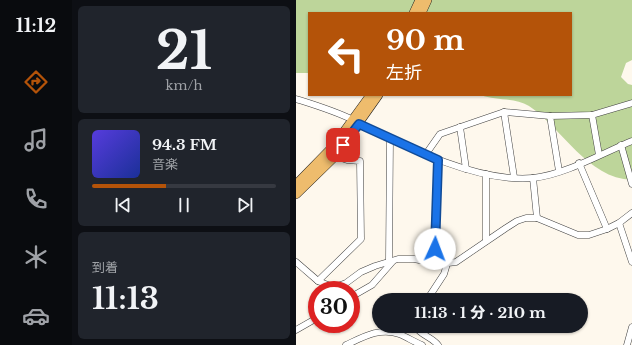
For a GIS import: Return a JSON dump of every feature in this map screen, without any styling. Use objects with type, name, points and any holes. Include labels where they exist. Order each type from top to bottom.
[{"type":"main road","points":[[414,12],[420,0]]},
{"type":"main road","points":[[421,12],[426,0]]},
{"type":"main road","points":[[296,194],[335,156],[370,96]]},
{"type":"main road","points":[[296,185],[356,122],[377,96]]},
{"type":"street","points":[[296,98],[356,122],[438,160],[486,174],[533,178],[559,171],[632,141]]},
{"type":"street","points":[[426,154],[440,134],[504,112],[550,116],[592,115],[632,103]]},
{"type":"street","points":[[504,112],[514,177]]},
{"type":"street","points":[[592,115],[599,155]]},
{"type":"street","points":[[550,116],[559,171]]},
{"type":"street","points":[[460,127],[466,169]]},
{"type":"street","points":[[360,292],[372,285],[391,261],[390,138]]},
{"type":"street","points":[[621,145],[632,184]]},
{"type":"street","points":[[296,262],[318,281],[361,239],[360,161],[347,160],[335,156]]},
{"type":"street","points":[[435,264],[438,160]]},
{"type":"street","points":[[579,163],[607,229]]},
{"type":"street","points":[[486,174],[486,241]]},
{"type":"street","points":[[533,178],[537,218]]},
{"type":"street","points":[[349,281],[361,272],[391,261],[414,259],[435,264],[447,264],[462,260],[486,241],[517,221],[526,218],[537,218],[578,235],[589,235],[620,223],[632,213]]},
{"type":"street","points":[[620,223],[632,262]]},
{"type":"street","points":[[432,293],[444,274],[447,264]]},
{"type":"street","points":[[296,330],[308,323]]},
{"type":"street","points":[[629,341],[632,327]]},
{"type":"street","points":[[346,345],[368,334],[383,332],[399,334],[422,345]]},
{"type":"street","points":[[421,333],[438,345]]},
{"type":"green space","points":[[296,0],[632,0],[632,60],[626,63],[621,77],[628,84],[632,85],[632,180],[616,177],[602,171],[589,162],[529,106],[517,101],[484,96],[572,96],[572,12],[308,12],[308,73],[296,73]]},
{"type":"route","points":[[343,145],[359,124],[438,160],[435,249]]}]
